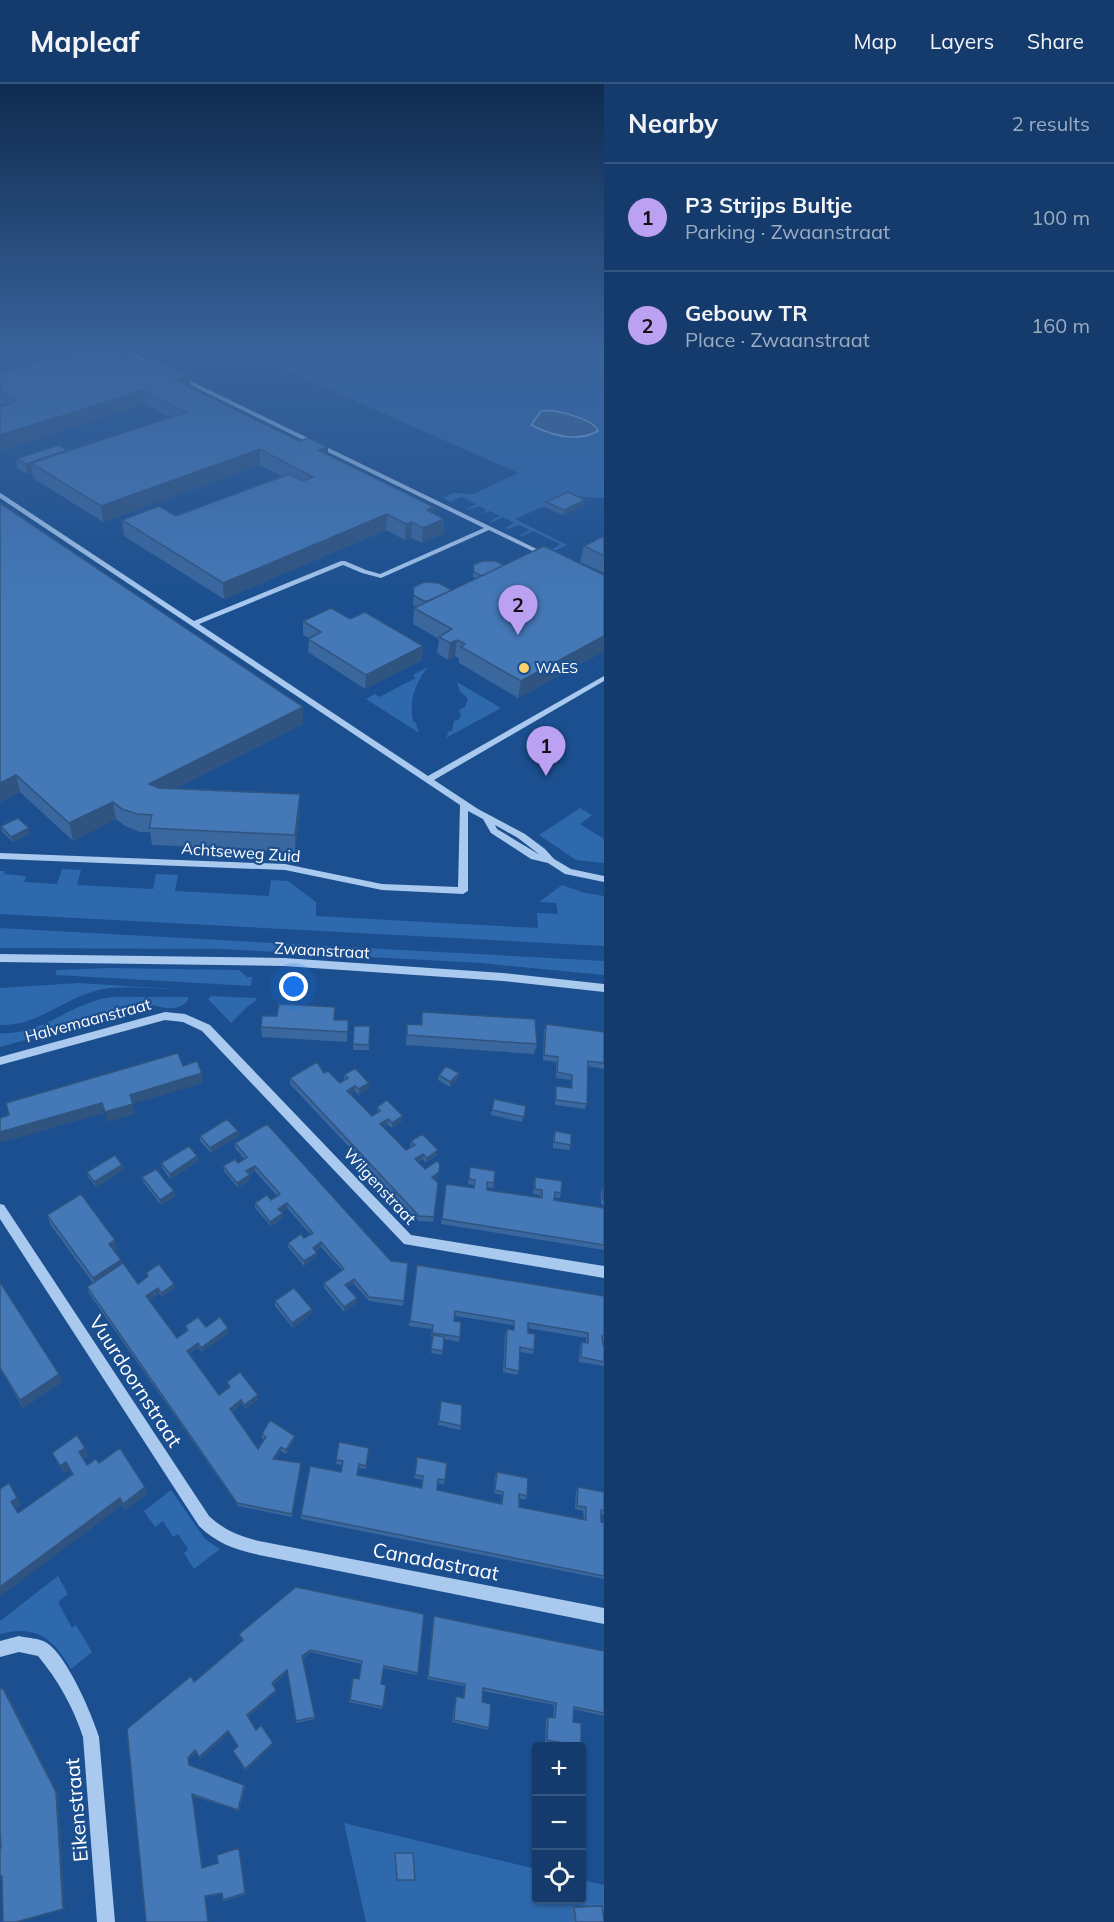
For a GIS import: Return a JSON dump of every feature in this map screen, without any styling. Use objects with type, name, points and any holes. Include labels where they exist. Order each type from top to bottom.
[{"type":"street","points":[[297,435],[557,561]]},
{"type":"street","points":[[0,495],[487,819],[494,831],[534,857],[551,861],[568,872],[604,879]]},
{"type":"street","points":[[193,624],[343,562],[364,572],[381,576],[489,528]]},
{"type":"street","points":[[428,780],[604,678]]},
{"type":"street","name":"Achtseweg Zuid","points":[[0,856],[285,867],[382,887],[463,891],[464,804]]},
{"type":"street","name":"Zwaanstraat","points":[[0,958],[284,962],[604,988]]},
{"type":"street","name":"Zwaanstraat","points":[[0,965],[37,959]]},
{"type":"street","name":"Halvemaanstraat","points":[[0,1061],[165,1016],[185,1018]]},
{"type":"street","name":"Wilgenstraat","points":[[185,1018],[206,1028],[408,1240],[604,1272]]},
{"type":"street","name":"Vuurdoornstraat","points":[[0,1209],[204,1521],[214,1532],[229,1542],[259,1548]]},
{"type":"street","name":"Canadastraat","points":[[259,1548],[604,1616]]},
{"type":"street","name":"Eikenstraat","points":[[0,1649],[19,1644],[42,1649],[74,1697],[91,1737],[106,1922]]},
{"type":"shaded area","points":[[432,435],[604,435],[604,498],[568,496],[515,519],[567,545],[554,551],[551,550],[560,544],[533,531],[522,536],[520,535],[530,530],[519,525],[505,528],[514,523],[503,517],[493,522],[490,521],[500,516],[490,511],[478,515],[487,510],[479,506],[466,509],[476,504],[461,497],[451,502],[443,498],[453,493],[473,494],[518,473]]},
{"type":"shaded area","points":[[559,435],[590,435],[581,437]]},
{"type":"shaded area","points":[[428,667],[416,686],[413,699],[413,721],[419,733],[366,699],[375,694],[379,697],[416,678],[413,675]]},
{"type":"shaded area","points":[[457,682],[501,708],[446,738],[449,731],[452,731],[454,721],[458,720],[461,715],[459,710],[465,707],[468,698],[460,692]]},
{"type":"shaded area","points":[[580,808],[592,815],[580,824],[604,839],[604,863],[576,860],[539,835]]},
{"type":"shaded area","points":[[62,869],[81,870],[77,885],[153,889],[156,874],[178,875],[175,891],[269,896],[271,880],[288,881],[316,902],[316,916],[538,928],[537,913],[558,914],[556,903],[539,902],[562,885],[585,893],[604,896],[604,946],[0,914],[0,871],[5,871],[4,874],[26,876],[24,882],[57,884]]},
{"type":"shaded area","points":[[0,928],[604,961],[604,975],[480,963],[222,949],[0,948]]},
{"type":"shaded area","points":[[108,968],[239,970],[247,977],[252,977],[251,986],[56,975],[56,970]]},
{"type":"shaded area","points":[[78,983],[175,989],[124,987],[95,991],[38,1017],[14,1024],[0,1025],[0,988]]},
{"type":"shaded area","points":[[211,996],[255,998],[257,1000],[231,1023],[208,999]]},
{"type":"shaded area","points":[[113,997],[188,997],[188,1000],[177,1007],[167,1008],[154,1005],[0,1047],[0,1033],[30,1029],[84,1005]]},
{"type":"shaded area","points":[[171,1490],[205,1539],[220,1549],[194,1569],[184,1553],[188,1549],[178,1534],[173,1537],[163,1521],[155,1527],[144,1511]]},
{"type":"shaded area","points":[[58,1576],[68,1594],[58,1602],[72,1628],[76,1625],[92,1652],[71,1669],[58,1649],[43,1636],[24,1631],[0,1634],[0,1621]]},
{"type":"shaded area","points":[[344,1823],[532,1868],[532,1904],[586,1904],[586,1881],[604,1885],[604,1922],[366,1922]]},
{"type":"building","points":[[117,435],[286,435],[299,441],[308,438],[328,447],[318,450],[434,507],[427,510],[444,519],[423,528],[412,522],[406,524],[387,514],[223,583],[122,520],[159,506],[176,516],[289,474],[303,481],[313,477],[260,449],[101,506],[31,463]]},
{"type":"building","points":[[59,445],[68,450],[26,464],[16,459]]},
{"type":"building","points":[[568,492],[585,500],[564,510],[546,502]]},
{"type":"building","points":[[0,503],[303,707],[149,784],[159,788],[300,794],[295,835],[149,828],[152,815],[137,814],[122,809],[113,802],[69,823],[16,775],[0,783]]},
{"type":"building","points":[[604,536],[604,556],[584,546]]},
{"type":"building","points":[[544,546],[604,575],[604,636],[521,681],[461,647],[465,644],[457,640],[450,643],[439,637],[452,629],[414,608]]},
{"type":"building","points":[[482,561],[496,561],[504,565],[482,576],[474,572],[473,565]]},
{"type":"building","points":[[424,582],[439,583],[450,591],[424,601],[413,595],[414,587]]},
{"type":"building","points":[[331,608],[350,619],[365,612],[423,646],[366,675],[308,639],[321,632],[303,621]]},
{"type":"building","points":[[18,818],[29,828],[11,837],[1,826]]},
{"type":"building","points":[[279,1004],[335,1007],[334,1020],[348,1020],[348,1032],[261,1027],[262,1016],[277,1016]]},
{"type":"building","points":[[422,1012],[535,1019],[537,1044],[407,1035],[407,1024],[422,1025]]},
{"type":"building","points":[[546,1024],[604,1032],[604,1063],[588,1061],[587,1104],[556,1100],[556,1086],[572,1088],[572,1075],[557,1072],[558,1057],[544,1055]]},
{"type":"building","points":[[354,1026],[370,1026],[369,1045],[353,1044]]},
{"type":"building","points":[[178,1053],[183,1066],[197,1061],[202,1073],[130,1095],[133,1104],[105,1112],[102,1103],[0,1132],[0,1118],[9,1115],[6,1103]]},
{"type":"building","points":[[317,1062],[324,1073],[328,1071],[340,1083],[348,1078],[344,1075],[355,1068],[369,1083],[359,1089],[355,1086],[347,1091],[372,1116],[380,1111],[377,1107],[387,1100],[403,1116],[392,1123],[388,1119],[380,1124],[406,1150],[415,1145],[411,1141],[422,1134],[438,1150],[427,1158],[423,1154],[415,1159],[425,1169],[437,1161],[440,1164],[439,1172],[432,1177],[438,1183],[434,1217],[419,1216],[290,1078]]},
{"type":"building","points":[[446,1066],[459,1073],[450,1082],[439,1075]]},
{"type":"building","points":[[494,1099],[526,1106],[524,1117],[492,1110]]},
{"type":"building","points":[[227,1119],[238,1131],[210,1148],[200,1136]]},
{"type":"building","points":[[267,1124],[391,1261],[408,1263],[404,1301],[369,1297],[354,1279],[345,1285],[357,1298],[344,1307],[324,1283],[344,1269],[321,1242],[313,1248],[317,1253],[304,1261],[288,1243],[301,1234],[304,1238],[313,1233],[287,1203],[278,1209],[283,1213],[270,1222],[255,1203],[267,1195],[271,1200],[280,1194],[255,1166],[246,1171],[250,1175],[237,1183],[223,1166],[235,1159],[238,1163],[247,1157],[235,1143]]},
{"type":"building","points":[[555,1131],[571,1134],[571,1145],[554,1142]]},
{"type":"building","points":[[189,1146],[197,1156],[170,1174],[161,1163]]},
{"type":"building","points":[[115,1155],[122,1165],[94,1182],[87,1172]]},
{"type":"building","points":[[470,1167],[495,1171],[494,1183],[487,1182],[487,1190],[542,1198],[542,1190],[535,1189],[535,1177],[562,1181],[561,1193],[555,1192],[554,1200],[604,1208],[604,1245],[442,1219],[446,1184],[474,1188],[475,1180],[469,1179]]},
{"type":"building","points":[[156,1169],[174,1191],[160,1200],[142,1177]]},
{"type":"building","points":[[81,1194],[115,1240],[109,1244],[121,1260],[93,1278],[47,1215]]},
{"type":"building","points":[[123,1263],[138,1284],[148,1276],[146,1273],[159,1264],[174,1284],[161,1293],[158,1288],[146,1296],[177,1338],[188,1330],[185,1326],[198,1317],[206,1327],[220,1317],[228,1328],[201,1348],[198,1343],[187,1351],[219,1395],[230,1387],[227,1382],[240,1372],[258,1395],[244,1405],[241,1400],[230,1409],[258,1449],[266,1437],[262,1434],[270,1420],[295,1436],[286,1450],[281,1447],[273,1459],[301,1463],[292,1514],[237,1503],[87,1287]]},
{"type":"building","points":[[417,1265],[604,1296],[604,1336],[602,1336],[604,1362],[581,1357],[582,1342],[588,1343],[588,1333],[528,1323],[528,1333],[535,1334],[534,1350],[520,1347],[519,1371],[505,1368],[507,1329],[514,1330],[514,1321],[455,1311],[454,1321],[461,1322],[460,1337],[432,1333],[433,1325],[410,1321]]},
{"type":"building","points":[[0,1282],[59,1374],[20,1400],[0,1368]]},
{"type":"building","points":[[294,1288],[312,1309],[292,1323],[275,1301]]},
{"type":"building","points":[[433,1335],[444,1337],[443,1351],[431,1349]]},
{"type":"building","points":[[441,1401],[462,1405],[461,1426],[439,1421]]},
{"type":"building","points":[[77,1435],[85,1448],[79,1452],[87,1465],[96,1459],[99,1463],[120,1448],[145,1487],[123,1504],[120,1498],[0,1587],[0,1489],[9,1483],[17,1498],[11,1502],[18,1513],[73,1474],[66,1462],[60,1466],[52,1453]]},
{"type":"building","points":[[339,1442],[369,1448],[366,1466],[359,1464],[357,1475],[422,1488],[423,1476],[415,1475],[417,1457],[447,1463],[445,1480],[438,1479],[437,1490],[502,1504],[503,1492],[495,1490],[497,1472],[528,1478],[527,1496],[519,1494],[519,1507],[586,1520],[586,1507],[577,1506],[578,1487],[604,1492],[604,1511],[601,1510],[601,1522],[604,1523],[604,1576],[301,1515],[310,1466],[341,1472],[343,1461],[336,1460]]},
{"type":"building","points":[[296,1587],[424,1614],[418,1673],[384,1666],[381,1684],[386,1685],[383,1707],[350,1700],[353,1678],[359,1679],[362,1661],[310,1650],[302,1656],[315,1717],[296,1721],[287,1670],[272,1683],[276,1690],[247,1715],[256,1730],[261,1725],[273,1743],[245,1769],[233,1751],[238,1746],[228,1731],[199,1757],[195,1750],[188,1758],[189,1765],[244,1785],[238,1810],[192,1794],[202,1868],[218,1863],[217,1855],[239,1848],[245,1893],[223,1900],[222,1893],[205,1896],[208,1922],[146,1922],[127,1729],[191,1676],[194,1682],[243,1640],[239,1634]]},
{"type":"building","points":[[434,1616],[604,1651],[604,1713],[574,1707],[573,1722],[581,1723],[581,1742],[547,1740],[548,1717],[555,1718],[556,1703],[483,1688],[482,1702],[491,1704],[489,1728],[454,1720],[456,1696],[464,1698],[465,1684],[428,1677]]},
{"type":"building","points":[[2,1687],[56,1792],[63,1909],[16,1922],[3,1922],[2,1876],[0,1876],[0,1689]]},
{"type":"building","points":[[395,1853],[413,1853],[415,1880],[397,1880]]},
{"type":"building","points":[[602,1906],[604,1922],[576,1922],[574,1907]]},
{"type":"place","name":"Gebouw TR","points":[[518,635]]},
{"type":"place","name":"WAES","points":[[524,668]]},
{"type":"place","name":"P3 Strijps Bultje","points":[[546,776]]}]
